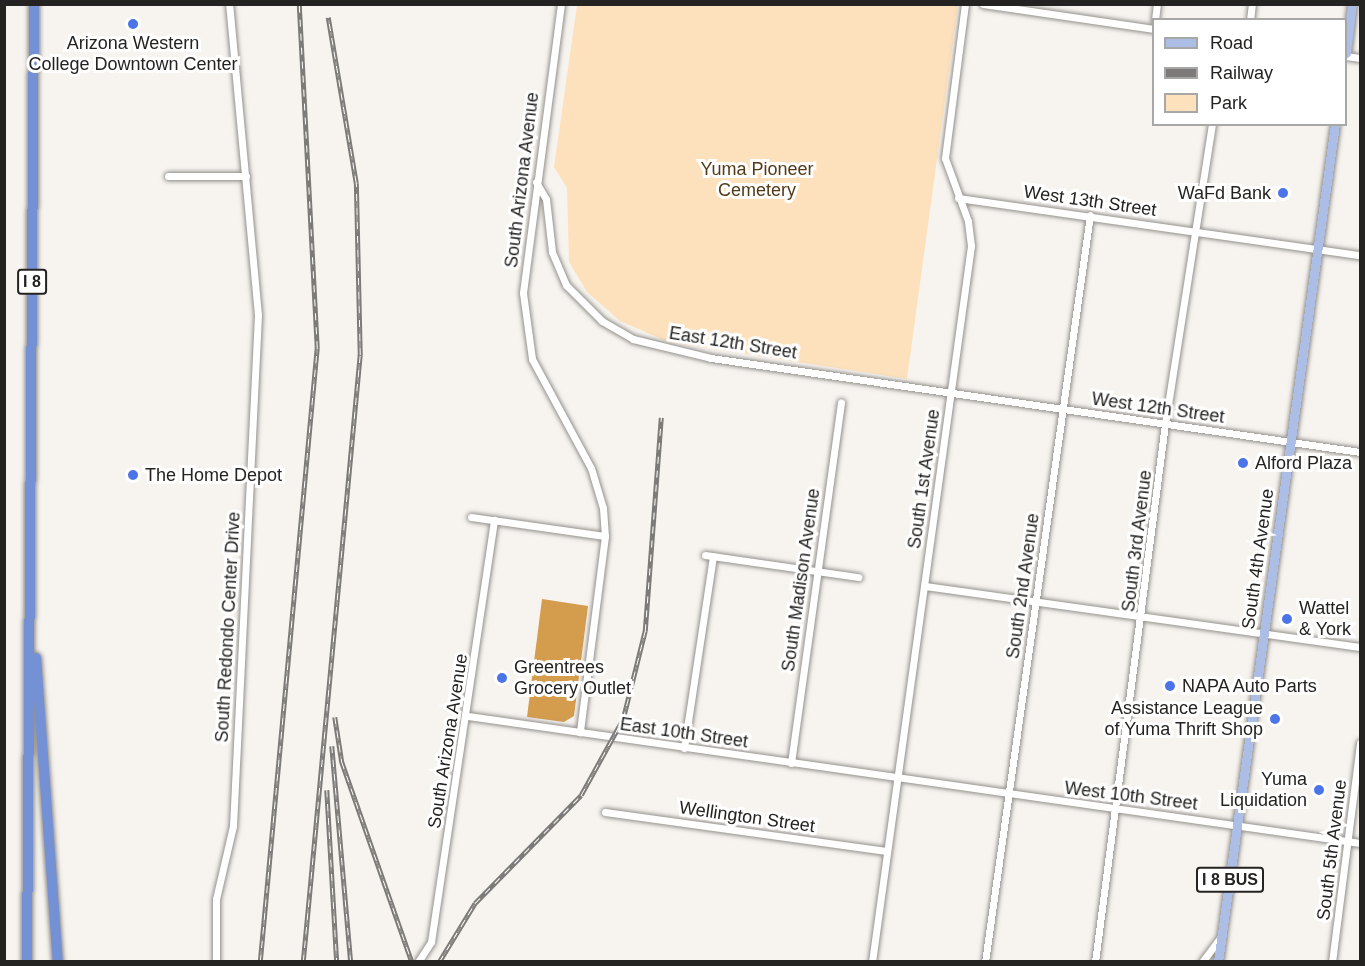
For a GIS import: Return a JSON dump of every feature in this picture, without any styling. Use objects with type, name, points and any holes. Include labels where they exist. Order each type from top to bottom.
[{"type":"highway","name":"I 8","points":[[27,962],[34,4]]},
{"type":"highway","points":[[31,559],[52,925],[52,962]]},
{"type":"highway","points":[[52,925],[58,962]]},
{"type":"main road","points":[[1347,46],[1352,4]]},
{"type":"main road","name":"South 4th Avenue","points":[[1218,962],[1335,126]]},
{"type":"street","name":"South Redondo Center Drive","points":[[216,962],[215,908],[233,826],[258,315],[229,4]]},
{"type":"street","name":"South Arizona Avenue","points":[[561,4],[523,293],[532,359],[598,486],[605,536],[580,732]]},
{"type":"street","name":"South 1st Avenue","points":[[872,962],[971,246],[945,158],[965,4]]},
{"type":"street","points":[[983,4],[1152,29]]},
{"type":"street","name":"South 3rd Avenue","points":[[1095,962],[1143,618],[1165,424],[1198,233],[1212,126]]},
{"type":"street","points":[[168,176],[246,176]]},
{"type":"street","name":"East 12th Street","points":[[536,182],[546,199],[552,252],[566,285],[602,321],[633,339],[711,358],[950,394]]},
{"type":"street","name":"West 13th Street","points":[[958,198],[1360,255]]},
{"type":"street","name":"South 2nd Avenue","points":[[985,962],[1090,215]]},
{"type":"street","name":"West 12th Street","points":[[950,394],[1360,452]]},
{"type":"street","name":"South Madison Avenue","points":[[791,763],[841,402]]},
{"type":"street","points":[[471,517],[605,536]]},
{"type":"street","name":"South Arizona Avenue","points":[[418,962],[431,942],[468,716],[494,520]]},
{"type":"street","points":[[684,748],[709,556],[858,577]]},
{"type":"street","points":[[925,586],[1360,647]]},
{"type":"street","name":"East 10th Street","points":[[468,716],[897,779]]},
{"type":"street","name":"South 5th Avenue","points":[[1332,962],[1360,743]]},
{"type":"street","name":"West 10th Street","points":[[897,779],[1360,843]]},
{"type":"street","name":"Wellington Street","points":[[605,812],[886,851]]},
{"type":"street","points":[[1202,962],[1222,936]]},
{"type":"green space","name":"Yuma Pioneer Cemetery","points":[[577,5],[958,5],[907,379],[668,342],[620,321],[587,292],[569,262],[567,188],[554,167]]},
{"type":"shaded area","points":[[542,599],[588,606],[574,716],[564,722],[527,717]]},
{"type":"railway","points":[[260,962],[317,348],[299,4]]},
{"type":"railway","points":[[303,962],[360,355],[356,183],[328,17]]},
{"type":"railway","points":[[439,962],[475,903],[581,795],[623,719],[645,631],[661,418]]},
{"type":"railway","points":[[335,717],[342,762],[412,962]]},
{"type":"railway","points":[[332,746],[351,962]]},
{"type":"railway","points":[[327,790],[337,962]]},
{"type":"place","name":"Arizona Western College Downtown Center","points":[[133,24]]},
{"type":"place","name":"WaFd Bank","points":[[1283,193]]},
{"type":"place","name":"Alford Plaza","points":[[1243,463]]},
{"type":"place","name":"The Home Depot","points":[[133,475]]},
{"type":"place","name":"Wattel & York","points":[[1287,619]]},
{"type":"place","name":"Greentrees Grocery Outlet","points":[[502,678]]},
{"type":"place","name":"NAPA Auto Parts","points":[[1170,686]]},
{"type":"place","name":"Assistance League of Yuma Thrift Shop","points":[[1275,719]]},
{"type":"place","name":"Yuma Liquidation","points":[[1319,790]]}]
